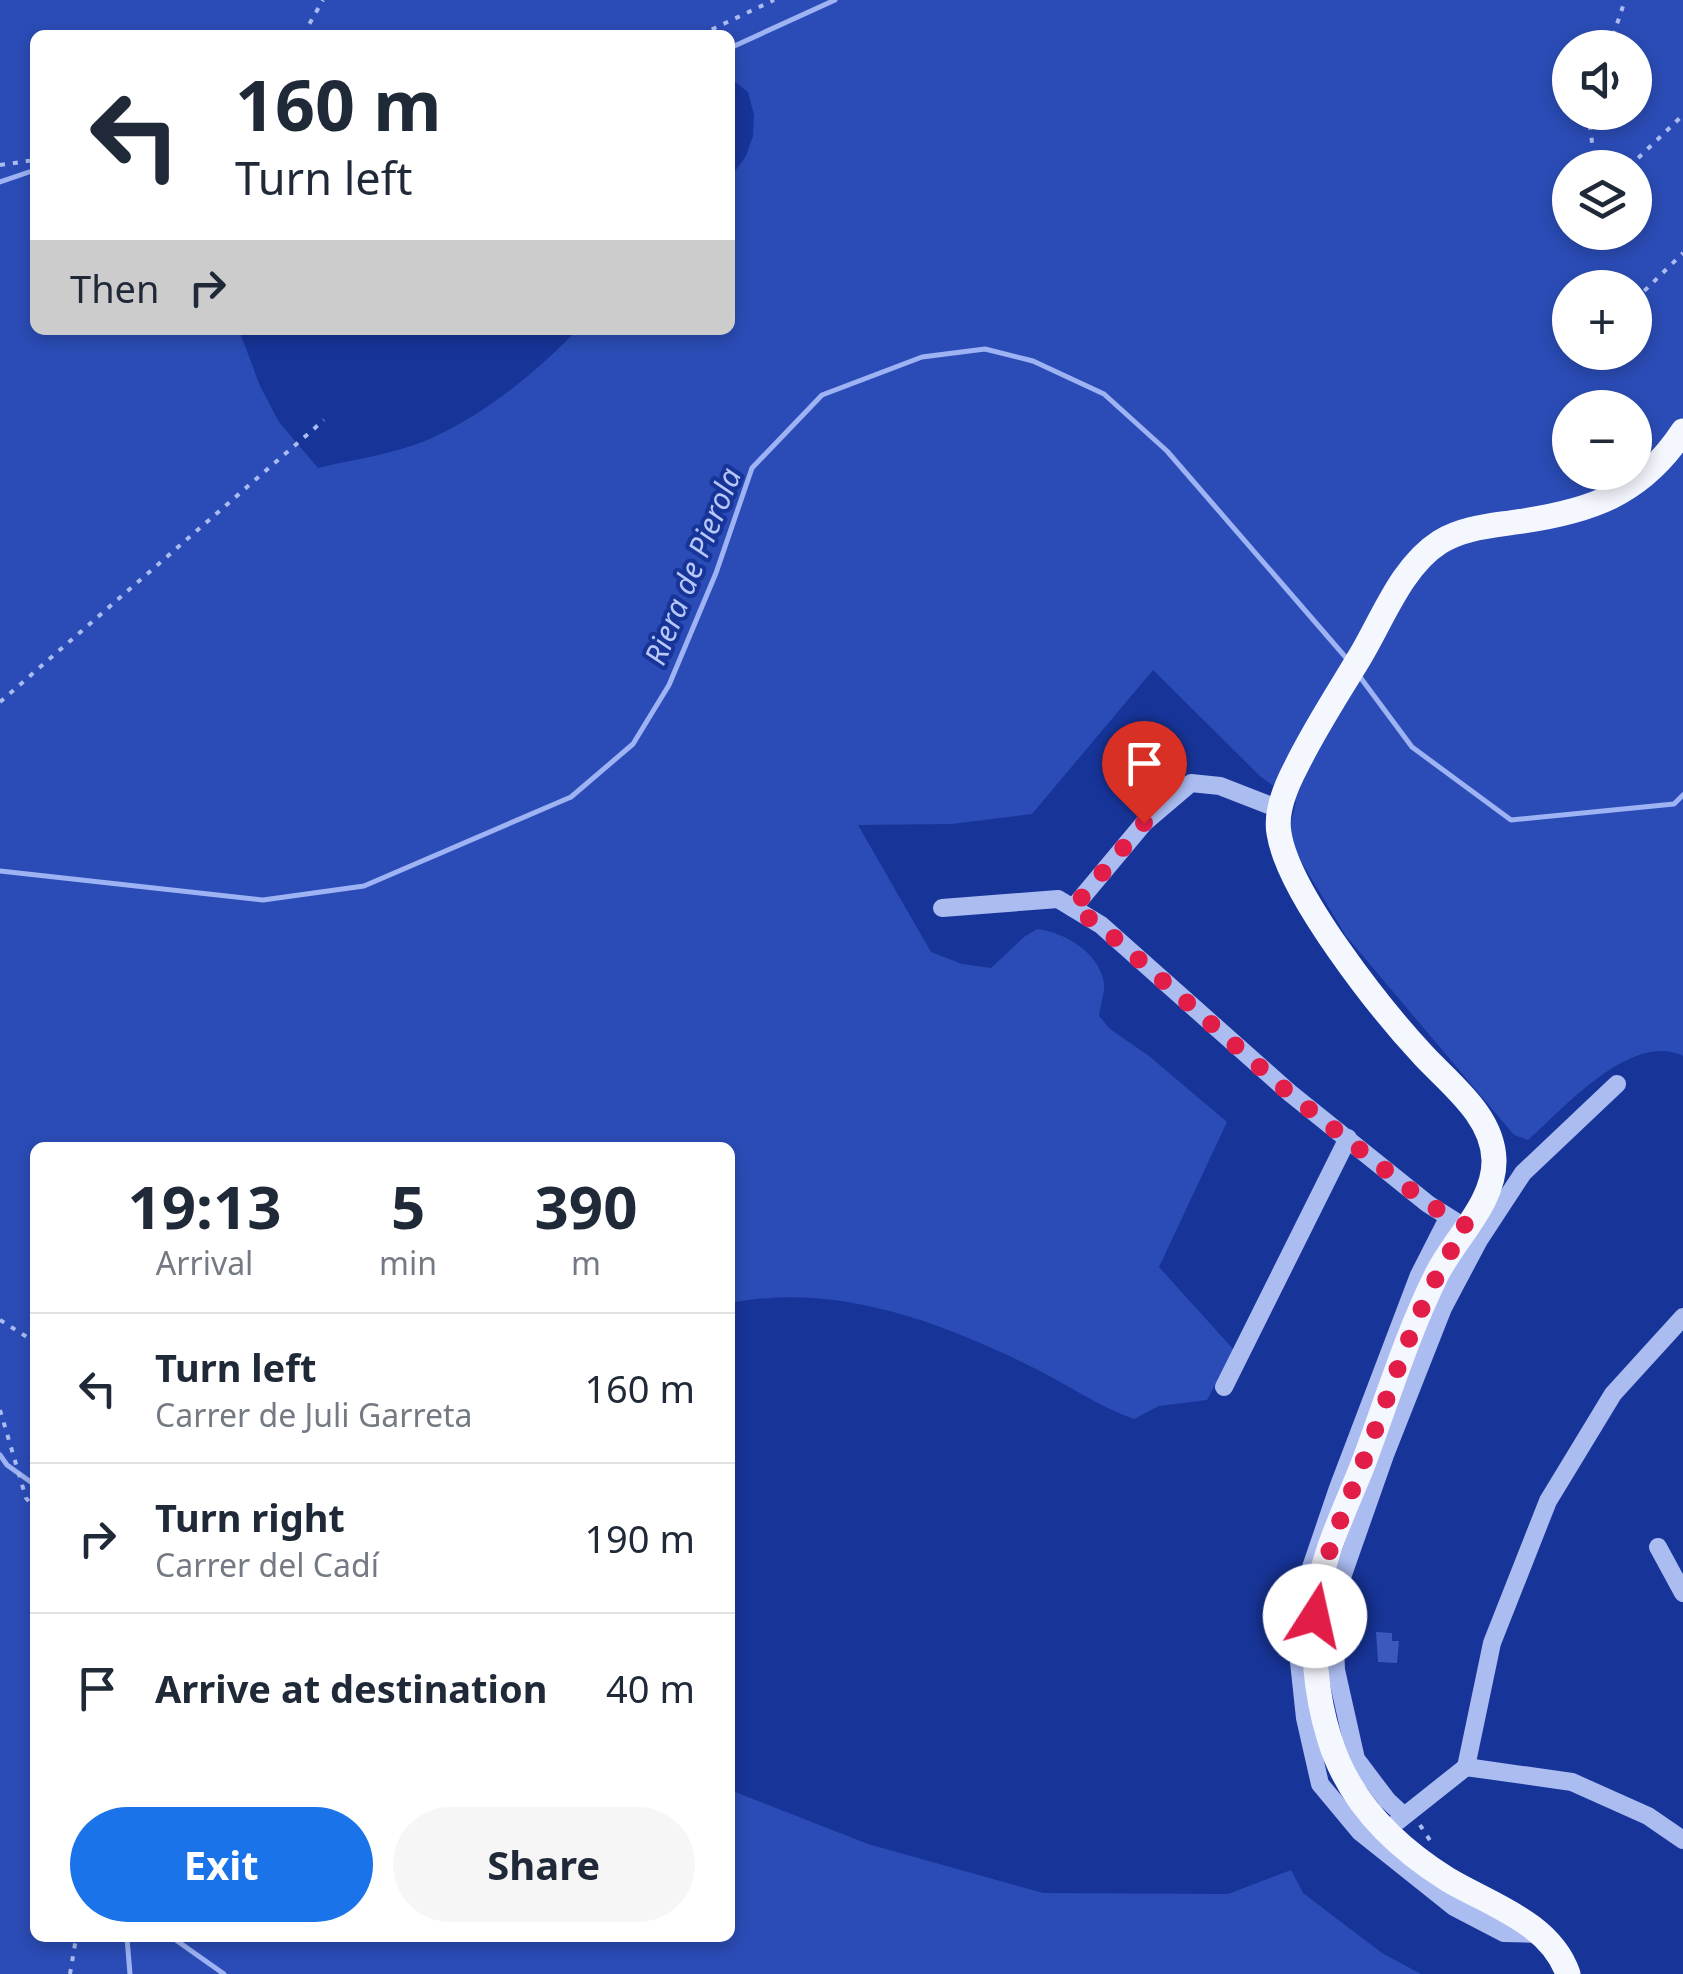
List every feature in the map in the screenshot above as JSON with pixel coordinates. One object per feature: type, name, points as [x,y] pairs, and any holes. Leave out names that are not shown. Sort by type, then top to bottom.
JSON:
[{"type":"main road","points":[[1568,1974],[1560,1955],[1541,1934],[1443,1876],[1395,1824],[1359,1801],[1329,1738],[1315,1640],[1317,1599],[1326,1559],[1458,1222],[1480,1206],[1494,1174],[1492,1144],[1481,1119],[1400,1031],[1295,878],[1278,831],[1279,810],[1318,726],[1419,560],[1439,542],[1463,532],[1572,512],[1616,496],[1650,472],[1683,431]]},
{"type":"street","points":[[1073,908],[1144,823],[1191,783],[1207,782],[1279,810]]},
{"type":"street","points":[[942,908],[1058,899],[1073,908],[1101,926],[1290,1094],[1458,1222],[1419,1275],[1305,1586],[1297,1643],[1305,1718],[1320,1784],[1360,1832],[1454,1906],[1504,1933],[1541,1934]]},
{"type":"street","points":[[1617,1084],[1523,1173],[1479,1240],[1443,1308],[1384,1455],[1333,1603],[1336,1670],[1356,1759],[1387,1800],[1395,1824],[1466,1767],[1492,1644],[1548,1500],[1613,1394],[1683,1316]]},
{"type":"street","points":[[1224,1387],[1348,1138]]},
{"type":"street","points":[[1494,1174],[1523,1173]]},
{"type":"street","points":[[1658,1547],[1683,1593]]},
{"type":"street","points":[[1466,1767],[1572,1782],[1648,1816],[1683,1840]]},
{"type":"path","points":[[307,30],[323,0]]},
{"type":"path","points":[[711,30],[774,0]]},
{"type":"path","points":[[1615,30],[1625,0]]},
{"type":"path","points":[[1590,130],[1594,157],[1635,161],[1683,115]]},
{"type":"path","points":[[0,164],[30,161]]},
{"type":"path","points":[[1652,283],[1683,253]]},
{"type":"path","points":[[0,702],[324,420]]},
{"type":"path","points":[[0,1320],[30,1339]]},
{"type":"path","points":[[0,1410],[30,1503]]},
{"type":"path","points":[[70,1974],[75,1942]]},
{"type":"shaded area","points":[[0,0],[1683,0],[1683,1056],[1663,1051],[1621,1063],[1579,1093],[1528,1140],[1514,1135],[1346,936],[1287,838],[1296,802],[1261,777],[1153,670],[1032,814],[952,824],[858,825],[931,952],[962,964],[991,968],[1037,929],[1069,939],[1096,962],[1101,972],[1104,987],[1099,1016],[1110,1029],[1149,1056],[1227,1122],[1159,1267],[1234,1350],[1207,1400],[1159,1406],[1134,1419],[997,1350],[886,1310],[808,1298],[735,1302],[735,1142],[30,1142],[30,1942],[735,1942],[735,1792],[868,1844],[1043,1893],[1228,1894],[1291,1870],[1303,1893],[1382,1953],[1421,1974],[0,1974]]},
{"type":"building","points":[[1376,1632],[1392,1633],[1392,1641],[1399,1641],[1397,1663],[1378,1662]]},
{"type":"waterway","points":[[735,46],[835,0]]},
{"type":"waterway","points":[[0,182],[30,172]]},
{"type":"waterway","name":"Riera de Pierola","points":[[0,871],[263,900],[364,886],[571,797],[633,744],[669,685],[716,573],[752,468],[822,395],[922,357],[985,349],[1033,361],[1104,394],[1167,451],[1348,660]]},
{"type":"waterway","name":"Riera de Pierola","points":[[1360,677],[1412,747],[1511,820],[1674,804],[1683,795]]},
{"type":"waterway","points":[[0,1455],[30,1481]]},
{"type":"waterway","points":[[127,1942],[130,1974]]},
{"type":"waterway","points":[[179,1942],[224,1974]]},
{"type":"route","points":[[1144,823],[1073,908],[1101,926],[1290,1094],[1428,1204],[1467,1226],[1433,1281],[1407,1346],[1326,1559],[1315,1616]]}]
